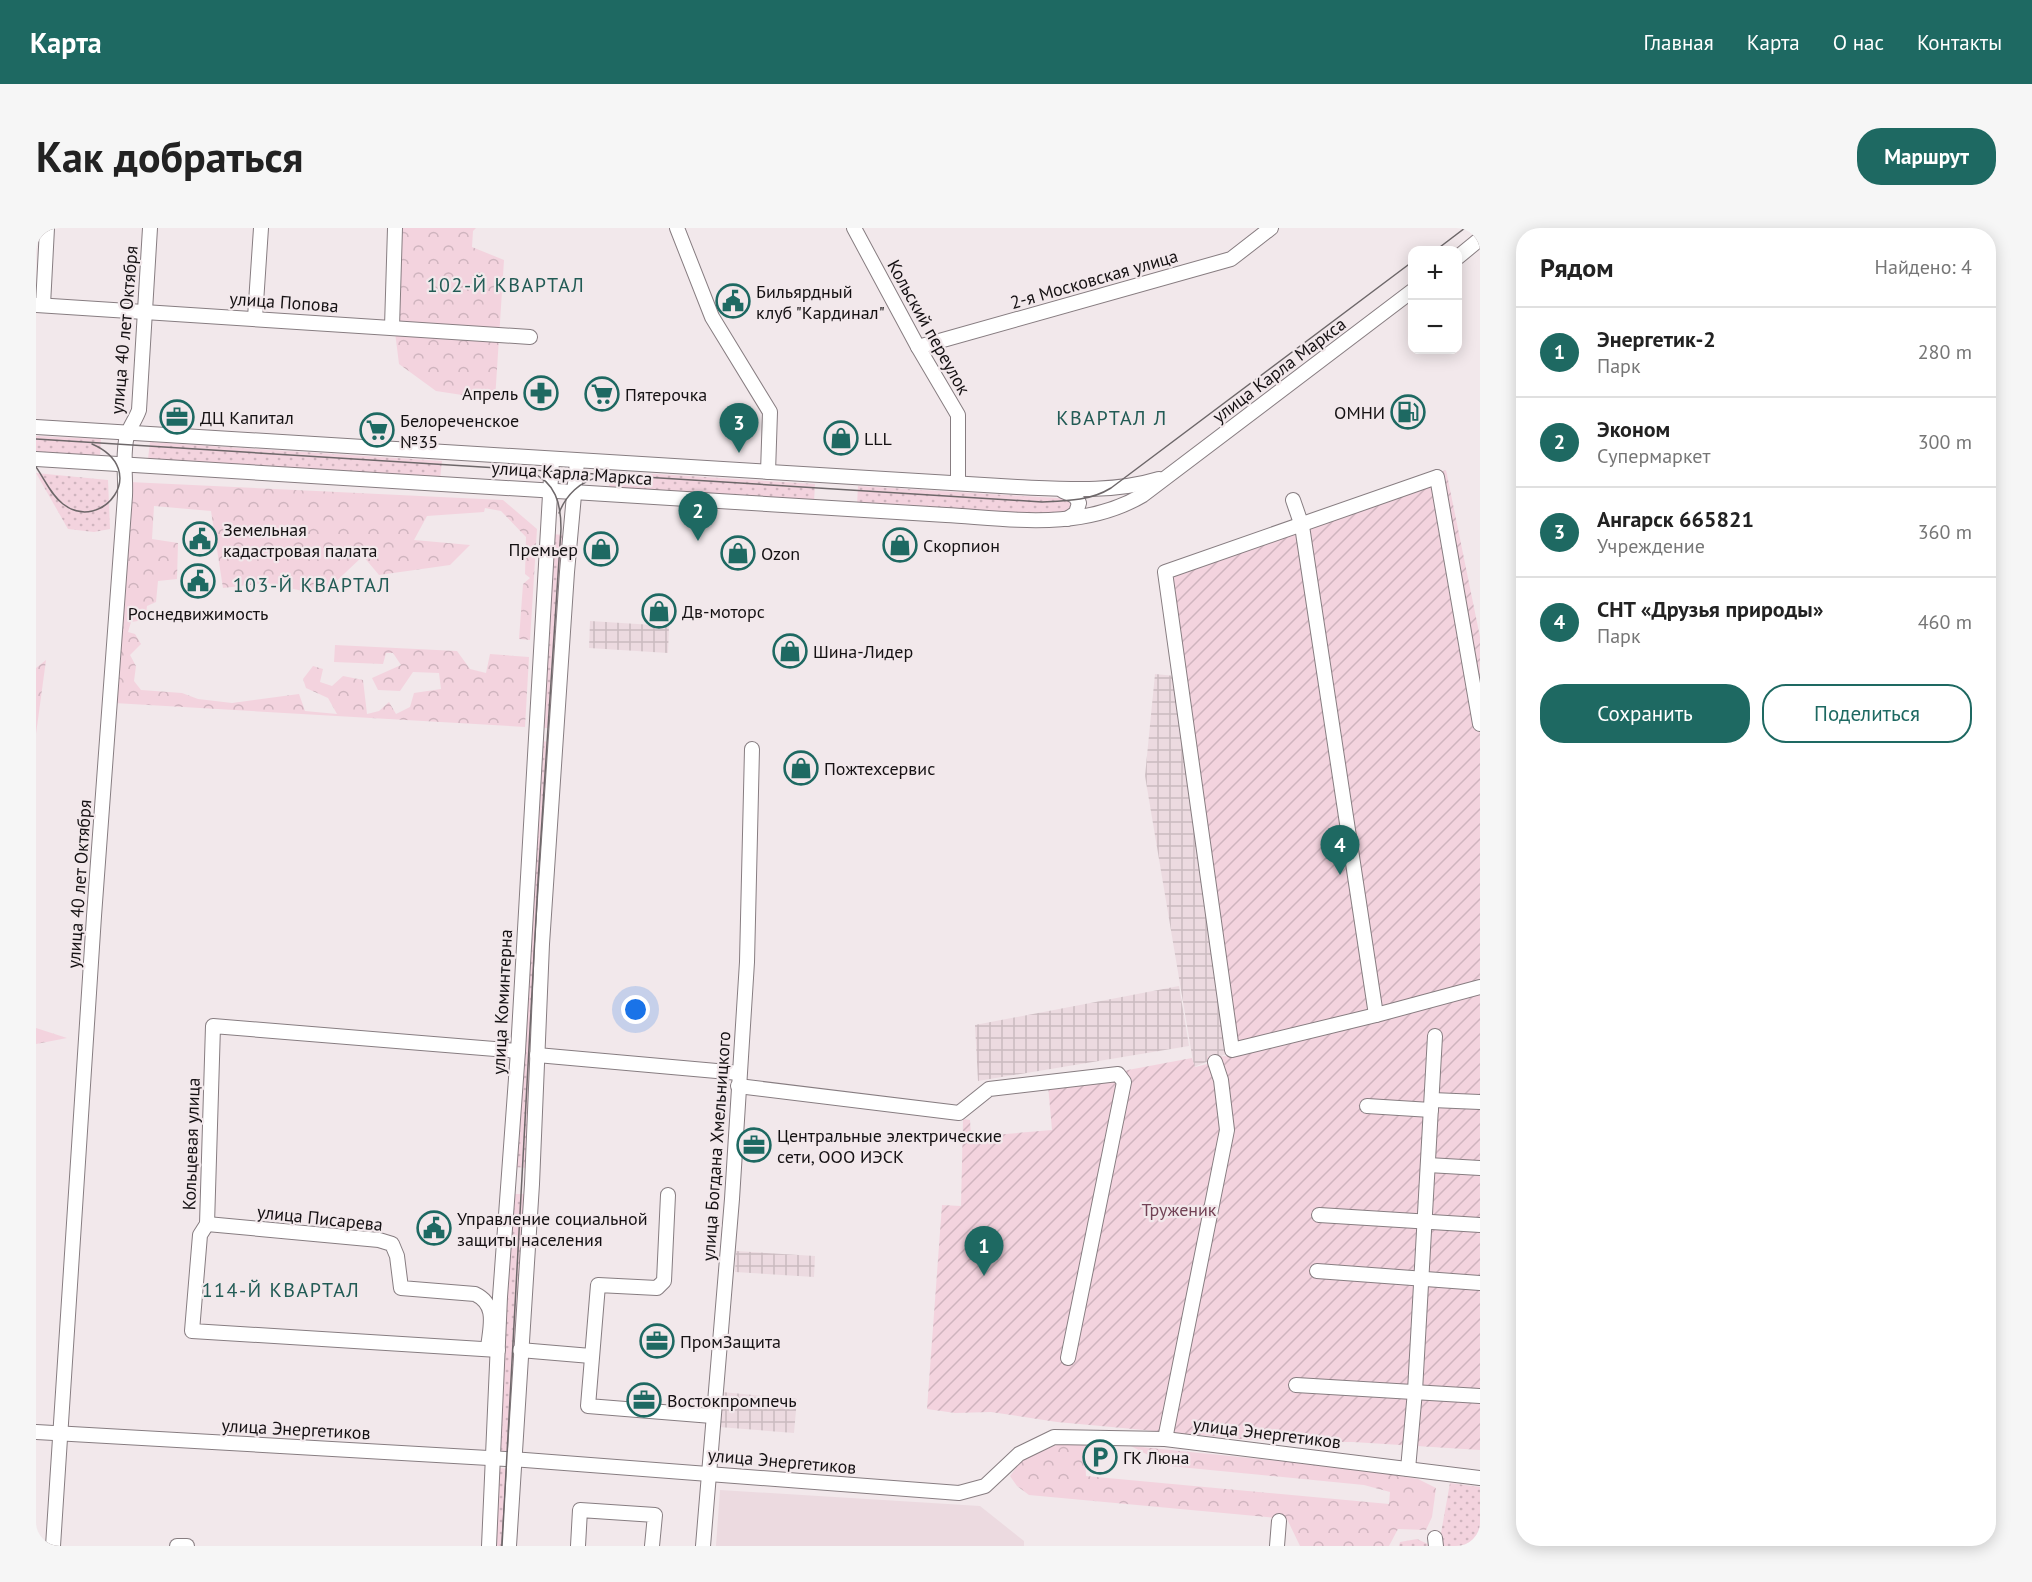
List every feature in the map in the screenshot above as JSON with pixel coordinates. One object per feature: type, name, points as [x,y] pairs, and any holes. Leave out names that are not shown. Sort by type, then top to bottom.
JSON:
[{"type":"street","points":[[39,305],[47,228]]},
{"type":"street","name":"улица 40 лет Октября","points":[[53,1546],[127,434],[134,426],[139,410],[150,228]]},
{"type":"street","points":[[255,318],[261,228]]},
{"type":"street","points":[[392,327],[395,228]]},
{"type":"street","points":[[677,228],[712,316],[770,412],[768,472]]},
{"type":"street","points":[[855,231],[871,228]]},
{"type":"street","name":"2-я Московская улица","points":[[918,347],[1231,259],[1270,228]]},
{"type":"street","name":"Кольский переулок","points":[[855,231],[958,415],[958,483]]},
{"type":"street","points":[[1462,253],[1480,239]]},
{"type":"street","name":"улица Карла Маркса","points":[[36,459],[946,515],[1065,520],[1100,514],[1121,507],[1143,495],[1408,295]]},
{"type":"street","name":"улица Попова","points":[[39,305],[530,337]]},
{"type":"street","name":"улица Карла Маркса","points":[[36,427],[577,462],[1050,489],[1096,490],[1133,486],[1167,477]]},
{"type":"street","name":"улица Коминтерна","points":[[489,1546],[493,1349],[518,1051],[552,460]]},
{"type":"street","name":"улица Коминтерна","points":[[509,1546],[532,1184],[537,1055],[556,734],[577,462]]},
{"type":"street","points":[[1480,724],[1437,477],[1165,572],[1232,1050],[1480,987]]},
{"type":"street","points":[[1050,489],[1071,494],[1079,501],[1076,513],[1065,520]]},
{"type":"street","points":[[1293,500],[1302,526],[1376,1015]]},
{"type":"street","name":"улица Богдана Хмельницкого","points":[[703,1546],[712,1416],[732,1199],[747,962],[752,749]]},
{"type":"street","name":"Кольцевая улица","points":[[493,1349],[192,1330],[200,1235],[207,1224],[213,1026],[518,1051]]},
{"type":"street","points":[[1408,1469],[1416,1391],[1420,1279],[1435,1036]]},
{"type":"street","points":[[537,1055],[738,1080],[958,1113],[989,1089],[1118,1074],[1124,1082],[1068,1358]]},
{"type":"street","points":[[1166,1439],[1227,1130],[1221,1080],[1215,1062]]},
{"type":"street","points":[[1367,1106],[1480,1102]]},
{"type":"street","points":[[1428,1165],[1480,1168]]},
{"type":"street","points":[[668,1195],[664,1281],[657,1288],[598,1285],[588,1407],[712,1416]]},
{"type":"street","points":[[1319,1215],[1480,1225]]},
{"type":"street","name":"улица Писарева","points":[[207,1224],[379,1240],[392,1244],[397,1256],[401,1288],[475,1294],[484,1299],[491,1309],[493,1349]]},
{"type":"street","points":[[1317,1271],[1480,1283]]},
{"type":"street","points":[[520,1350],[591,1356]]},
{"type":"street","points":[[1296,1385],[1480,1396]]},
{"type":"street","name":"улица Энергетиков","points":[[36,1432],[514,1459],[959,1493],[986,1486],[1019,1454],[1054,1437],[1166,1439],[1480,1478]]},
{"type":"street","points":[[578,1546],[580,1510],[656,1515],[652,1546]]},
{"type":"street","points":[[1277,1546],[1279,1521]]},
{"type":"street","points":[[177,1546],[187,1546]]},
{"type":"shaded area","points":[[590,621],[669,626],[668,653],[589,648]]},
{"type":"shaded area","points":[[1155,674],[1175,676],[1181,736],[1226,1054],[1194,1067],[1145,776]]},
{"type":"shaded area","points":[[1179,986],[1189,1046],[978,1081],[975,1025]]},
{"type":"shaded area","points":[[736,1251],[815,1256],[814,1277],[735,1272]]},
{"type":"shaded area","points":[[722,1392],[797,1399],[794,1433],[719,1427]]},
{"type":"shaded area","points":[[720,1490],[980,1506],[1024,1541],[1024,1546],[716,1546]]},
{"type":"green space","points":[[397,228],[476,228],[473,231],[472,247],[504,260],[495,400],[436,391],[399,364],[395,332]]},
{"type":"green space","points":[[36,436],[101,439],[100,457],[36,452]]},
{"type":"green space","points":[[150,442],[442,461],[440,479],[148,459]]},
{"type":"green space","name":"Труженик","points":[[1446,470],[1480,637],[1480,1450],[1353,1442],[1275,1442],[1057,1422],[991,1412],[955,1413],[927,1409],[942,1205],[961,1206],[963,1119],[970,1120],[971,1137],[1052,1130],[1048,1085],[1192,1058],[1195,1067],[1207,1064],[1207,1057],[1230,1056],[1221,1021],[1181,736],[1165,572]]},
{"type":"green space","points":[[609,471],[815,484],[814,502],[609,489]]},
{"type":"green space","points":[[36,473],[108,480],[110,529],[94,532],[68,529]]},
{"type":"green space","points":[[129,482],[503,500],[537,529],[530,640],[519,639],[523,584],[530,578],[525,574],[526,537],[501,511],[485,508],[484,512],[427,516],[414,540],[470,545],[450,565],[379,575],[363,556],[328,589],[307,592],[267,583],[223,588],[211,511],[154,506],[152,539],[178,543],[177,579],[158,581],[156,602],[147,606],[145,620],[131,622],[128,632],[135,634],[141,644],[130,655],[136,666],[134,681],[141,690],[182,693],[198,699],[232,703],[299,694],[305,711],[337,714],[328,698],[306,688],[303,679],[313,666],[323,669],[320,682],[332,686],[343,676],[363,680],[367,714],[379,711],[389,702],[396,714],[410,707],[414,693],[441,689],[439,673],[413,672],[400,691],[378,690],[372,678],[401,665],[393,653],[386,653],[383,664],[334,662],[335,645],[457,651],[470,669],[486,673],[490,654],[529,657],[525,727],[114,703]]},
{"type":"green space","points":[[858,486],[1073,499],[1075,508],[1063,517],[857,505]]},
{"type":"green space","points":[[551,534],[564,535],[553,728],[541,728]]},
{"type":"green space","points":[[46,660],[36,734],[36,668]]},
{"type":"green space","points":[[540,741],[552,742],[527,1168],[515,1167]]},
{"type":"green space","points":[[36,1028],[67,1038],[36,1044]]},
{"type":"green space","points":[[514,1194],[527,1194],[511,1452],[498,1452]]},
{"type":"green space","points":[[1065,1442],[1109,1443],[1107,1460],[1085,1453],[1086,1476],[1389,1504],[1390,1492],[1364,1485],[1169,1466],[1131,1446],[1360,1469],[1418,1479],[1436,1488],[1432,1517],[1426,1530],[1398,1529],[1389,1546],[1300,1546],[1287,1519],[1029,1495],[1017,1486],[1010,1476],[1024,1457]]},
{"type":"green space","points":[[499,1468],[510,1469],[506,1546],[494,1546]]},
{"type":"green space","points":[[1450,1483],[1480,1487],[1480,1546],[1399,1546],[1400,1542],[1417,1539],[1430,1545],[1439,1544]]},
{"type":"tram line","points":[[1441,246],[1465,228]]},
{"type":"tram line","points":[[36,439],[1042,502],[1078,499],[1095,496],[1111,488],[1408,265]]},
{"type":"tram line","points":[[36,467],[52,492],[63,504],[78,511],[92,511],[105,505],[115,495],[119,482],[118,469],[110,455],[92,444]]},
{"type":"tram line","points":[[502,1546],[538,881],[561,529],[560,511],[555,495],[546,482],[530,472]]},
{"type":"tram line","points":[[559,513],[566,500],[580,485],[600,477]]},
{"type":"place","name":"Бильярдный клуб \"Кардинал\"","points":[[733,301]]},
{"type":"place","name":"Апрель","points":[[541,393]]},
{"type":"place","name":"Пятерочка","points":[[602,394]]},
{"type":"place","name":"ОМНИ","points":[[1408,412]]},
{"type":"place","name":"ДЦ Капитал","points":[[177,417]]},
{"type":"place","name":"Белореченское №35","points":[[377,430]]},
{"type":"place","name":"LLL","points":[[841,438]]},
{"type":"place","name":"Ангарск 665821","points":[[739,453]]},
{"type":"place","name":"Земельная кадастровая палата","points":[[200,539]]},
{"type":"place","name":"Эконом","points":[[698,541]]},
{"type":"place","name":"Скорпион","points":[[900,545]]},
{"type":"place","name":"Премьер","points":[[601,549]]},
{"type":"place","name":"Ozon","points":[[738,553]]},
{"type":"place","name":"Роснедвижимость","points":[[198,581]]},
{"type":"place","name":"Дв-моторс","points":[[659,611]]},
{"type":"place","name":"Шина-Лидер","points":[[790,651]]},
{"type":"place","name":"Пожтехсервис","points":[[801,768]]},
{"type":"place","name":"СНТ «Друзья природы»","points":[[1340,875]]},
{"type":"place","name":"Центральные электрические сети, ООО ИЭСК","points":[[754,1145]]},
{"type":"place","name":"Управление социальной защиты населения","points":[[434,1228]]},
{"type":"place","name":"Энергетик-2","points":[[984,1276]]},
{"type":"place","name":"ПромЗащита","points":[[657,1341]]},
{"type":"place","name":"Востокпромпечь","points":[[644,1400]]},
{"type":"place","name":"ГК Люна","points":[[1100,1457]]},
{"type":"district","name":"102-Й КВАРТАЛ","points":[[506,285]]},
{"type":"district","name":"КВАРТАЛ Л","points":[[1112,418]]},
{"type":"district","name":"103-Й КВАРТАЛ","points":[[312,585]]},
{"type":"district","name":"114-Й КВАРТАЛ","points":[[281,1290]]}]
